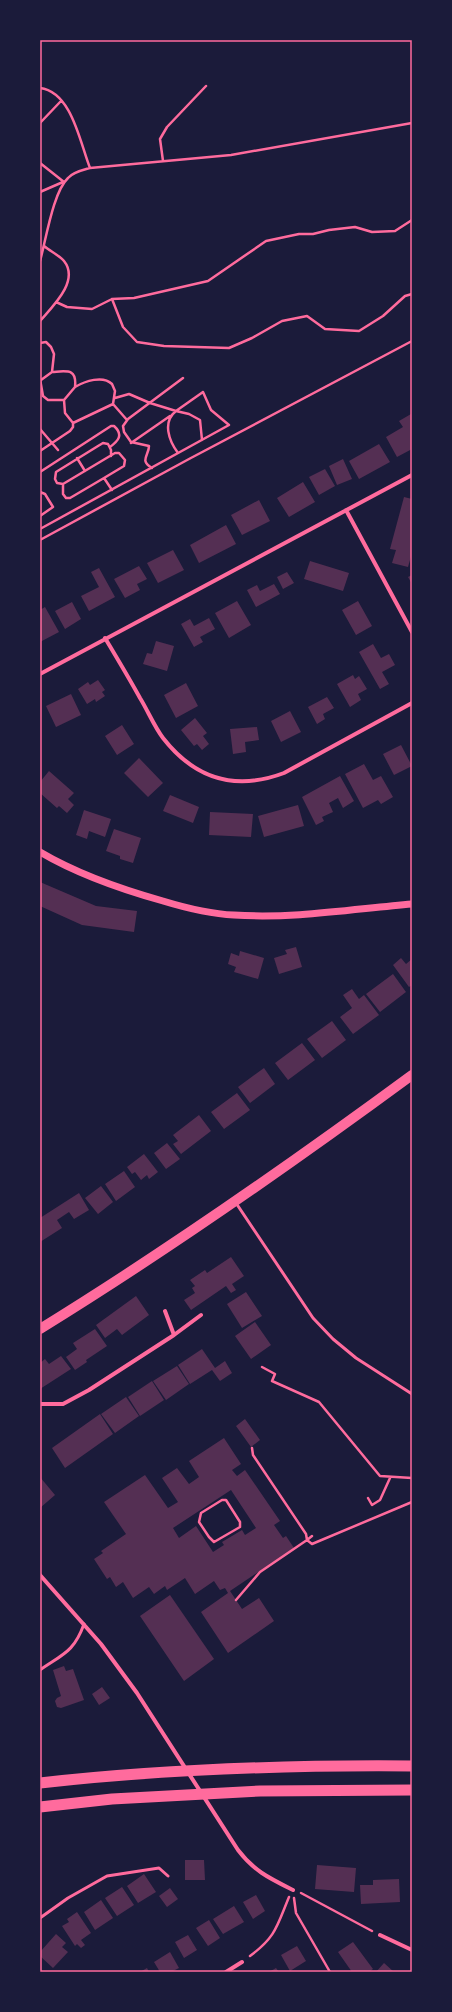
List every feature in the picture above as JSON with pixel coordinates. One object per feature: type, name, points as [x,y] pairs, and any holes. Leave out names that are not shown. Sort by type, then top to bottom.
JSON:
[{"type":"highway","points":[[40,1783],[108,1775],[254,1767],[412,1766]]},
{"type":"highway","points":[[40,1807],[112,1799],[260,1790],[412,1790]]},
{"type":"main road","points":[[40,1328],[154,1258],[412,1075]]},
{"type":"street","points":[[40,674],[412,475]]},
{"type":"street","points":[[346,510],[412,632]]},
{"type":"street","points":[[105,638],[162,737],[178,755],[196,767],[214,778],[232,782],[247,783],[267,779],[284,773],[412,704]]},
{"type":"street","points":[[40,852],[79,873],[132,892],[206,912],[234,915],[282,916],[412,904]]},
{"type":"street","points":[[165,1311],[174,1335]]},
{"type":"street","points":[[40,1404],[63,1404],[89,1390],[174,1335],[201,1315]]},
{"type":"street","points":[[40,1575],[84,1624],[137,1693],[238,1850],[249,1864],[265,1876],[293,1890]]},
{"type":"street","points":[[380,1935],[412,1950]]},
{"type":"street","points":[[226,1972],[242,1962]]},
{"type":"lane","points":[[235,1202],[313,1318],[333,1339],[356,1358],[412,1394]]},
{"type":"lane","points":[[40,1670],[72,1648],[79,1638],[84,1624]]},
{"type":"lane","points":[[40,1918],[68,1898],[107,1876],[159,1868],[168,1876]]},
{"type":"path","points":[[163,161],[160,139],[166,127],[206,86]]},
{"type":"path","points":[[40,88],[51,91],[61,101],[78,128],[90,168]]},
{"type":"path","points":[[40,123],[61,101]]},
{"type":"path","points":[[40,192],[64,182],[73,174],[90,168],[231,155],[412,123]]},
{"type":"path","points":[[40,163],[64,182]]},
{"type":"path","points":[[40,261],[57,196],[64,182]]},
{"type":"path","points":[[56,302],[67,307],[92,310],[112,299],[134,298],[208,281],[266,241],[299,234],[313,234],[329,230],[355,227],[372,232],[395,231],[412,220]]},
{"type":"path","points":[[40,321],[68,286],[67,269],[64,261],[44,246]]},
{"type":"path","points":[[112,299],[123,327],[137,342],[164,346],[229,348],[252,338],[282,321],[307,316],[325,329],[359,331],[384,316],[405,296],[412,294]]},
{"type":"path","points":[[40,540],[412,341]]},
{"type":"path","points":[[40,343],[46,342],[53,351],[52,372]]},
{"type":"path","points":[[64,400],[48,400],[45,398],[41,392],[41,380],[52,372],[67,371],[73,373],[76,379],[75,387]]},
{"type":"path","points":[[152,468],[146,464],[145,460],[149,446],[131,442],[123,430],[123,426],[127,420],[183,378]]},
{"type":"path","points":[[106,380],[114,387],[115,398],[113,404],[73,423],[65,413],[64,400],[75,387],[86,382],[106,380]]},
{"type":"path","points":[[40,529],[229,425],[211,410],[203,392],[172,415],[131,442]]},
{"type":"path","points":[[115,398],[129,394],[150,403],[196,417],[200,420],[202,440]]},
{"type":"path","points":[[113,404],[127,420]]},
{"type":"path","points":[[172,415],[168,425],[169,438],[170,444],[178,453]]},
{"type":"path","points":[[40,451],[70,431],[73,427],[73,423]]},
{"type":"path","points":[[40,472],[111,426],[114,426],[119,432],[120,438],[110,447]]},
{"type":"path","points":[[40,429],[58,450]]},
{"type":"path","points":[[63,484],[63,494],[68,498],[124,466],[125,464],[123,457],[119,453],[111,456],[63,484],[57,483],[55,474],[77,458],[103,443],[110,447]]},
{"type":"path","points":[[110,447],[111,456]]},
{"type":"path","points":[[77,458],[85,471]]},
{"type":"path","points":[[104,478],[112,490]]},
{"type":"path","points":[[40,512],[40,492],[45,494],[53,507],[40,516]]},
{"type":"path","points":[[262,1367],[275,1374],[272,1381],[319,1402],[380,1476],[390,1478],[412,1478]]},
{"type":"path","points":[[252,1448],[253,1455],[306,1534],[307,1540],[312,1544],[412,1502]]},
{"type":"path","points":[[368,1498],[372,1505],[380,1500],[390,1478]]},
{"type":"path","points":[[222,1500],[226,1500],[240,1522],[240,1527],[214,1542],[199,1522],[201,1513],[222,1500]]},
{"type":"path","points":[[236,1600],[260,1572],[312,1536]]},
{"type":"path","points":[[293,1890],[380,1935]]},
{"type":"path","points":[[242,1962],[271,1938],[284,1914],[293,1890]]},
{"type":"path","points":[[293,1890],[296,1913],[330,1972]]},
{"type":"building","points":[[411,414],[412,449],[397,457],[386,437],[403,427],[399,421]]},
{"type":"building","points":[[379,444],[390,462],[359,479],[349,461]]},
{"type":"building","points":[[343,459],[352,479],[337,485],[329,466]]},
{"type":"building","points":[[325,469],[335,486],[319,495],[309,477]]},
{"type":"building","points":[[303,482],[315,502],[289,517],[277,498]]},
{"type":"building","points":[[404,497],[412,499],[412,553],[408,567],[392,563],[396,550],[390,549]]},
{"type":"building","points":[[259,500],[270,521],[242,535],[231,515]]},
{"type":"building","points":[[226,525],[236,544],[199,563],[190,545]]},
{"type":"building","points":[[173,550],[184,570],[158,583],[147,563]]},
{"type":"building","points":[[310,561],[349,573],[343,591],[304,579]]},
{"type":"building","points":[[139,566],[147,579],[137,584],[140,590],[125,598],[114,579]]},
{"type":"building","points":[[99,568],[115,597],[89,611],[81,596],[99,587],[91,572]]},
{"type":"building","points":[[287,572],[294,583],[283,589],[277,577]]},
{"type":"building","points":[[412,575],[412,584],[408,577]]},
{"type":"building","points":[[274,584],[280,594],[256,607],[247,590],[257,585],[260,591]]},
{"type":"building","points":[[237,601],[251,625],[229,638],[215,613]]},
{"type":"building","points":[[358,601],[372,626],[356,635],[342,610]]},
{"type":"building","points":[[72,602],[81,619],[65,629],[55,611]]},
{"type":"building","points":[[45,607],[59,632],[40,642],[40,610]]},
{"type":"building","points":[[209,618],[215,629],[200,637],[203,642],[194,647],[181,624],[190,619],[194,626]]},
{"type":"building","points":[[156,641],[174,646],[167,671],[143,664],[147,653],[152,654]]},
{"type":"building","points":[[373,644],[381,658],[389,654],[395,665],[382,672],[389,684],[380,689],[359,652]]},
{"type":"building","points":[[353,675],[355,679],[359,676],[367,689],[358,694],[361,700],[350,707],[337,684]]},
{"type":"building","points":[[98,680],[105,690],[102,692],[105,696],[96,702],[95,699],[87,704],[78,689],[88,682],[90,685]]},
{"type":"building","points":[[186,683],[198,706],[176,718],[164,695]]},
{"type":"building","points":[[71,694],[81,715],[56,727],[46,706]]},
{"type":"building","points":[[327,697],[334,708],[323,714],[325,719],[317,724],[308,707]]},
{"type":"building","points":[[290,711],[301,732],[281,742],[271,721]]},
{"type":"building","points":[[195,718],[207,733],[203,736],[209,744],[202,750],[197,744],[194,746],[181,730]]},
{"type":"building","points":[[122,725],[134,744],[117,755],[105,736]]},
{"type":"building","points":[[257,727],[259,740],[245,742],[246,752],[233,754],[230,729]]},
{"type":"building","points":[[401,745],[412,766],[394,775],[383,754]]},
{"type":"building","points":[[139,758],[163,783],[148,797],[124,773]]},
{"type":"building","points":[[364,764],[373,780],[381,776],[393,797],[381,804],[378,800],[363,808],[345,774]]},
{"type":"building","points":[[49,771],[74,793],[68,799],[74,805],[67,813],[59,806],[57,808],[40,793],[40,782]]},
{"type":"building","points":[[340,776],[354,801],[343,808],[338,798],[329,803],[333,812],[322,817],[324,821],[316,825],[302,797]]},
{"type":"building","points":[[170,795],[199,807],[193,823],[163,811]]},
{"type":"building","points":[[298,805],[304,826],[264,837],[258,816]]},
{"type":"building","points":[[84,810],[111,819],[105,837],[89,831],[87,839],[76,835]]},
{"type":"building","points":[[210,812],[253,814],[251,837],[209,835]]},
{"type":"building","points":[[114,829],[141,838],[133,863],[120,859],[120,856],[106,851]]},
{"type":"building","points":[[40,882],[96,906],[137,911],[134,932],[82,925],[40,906]]},
{"type":"building","points":[[296,947],[302,967],[279,974],[274,958],[287,954],[285,950]]},
{"type":"building","points":[[240,951],[264,958],[258,979],[234,972],[236,967],[228,964],[231,953],[239,956]]},
{"type":"building","points":[[401,958],[406,964],[412,959],[412,985],[409,987],[393,965]]},
{"type":"building","points":[[393,974],[406,992],[380,1012],[366,994]]},
{"type":"building","points":[[352,989],[359,999],[364,995],[379,1015],[353,1034],[340,1017],[352,1008],[343,995]]},
{"type":"building","points":[[332,1021],[346,1040],[322,1058],[307,1039]]},
{"type":"building","points":[[302,1043],[315,1060],[288,1080],[275,1063]]},
{"type":"building","points":[[264,1068],[275,1084],[250,1103],[238,1087]]},
{"type":"building","points":[[237,1093],[250,1110],[224,1129],[211,1112]]},
{"type":"building","points":[[199,1115],[211,1131],[181,1154],[173,1144],[178,1141],[173,1135]]},
{"type":"building","points":[[167,1143],[180,1159],[166,1169],[154,1153]]},
{"type":"building","points":[[144,1154],[158,1172],[149,1179],[147,1175],[141,1180],[135,1172],[132,1174],[127,1167]]},
{"type":"building","points":[[124,1171],[135,1187],[116,1201],[105,1184]]},
{"type":"building","points":[[101,1186],[113,1202],[98,1214],[85,1198]]},
{"type":"building","points":[[79,1193],[89,1210],[74,1219],[69,1212],[57,1220],[62,1228],[40,1242],[40,1218]]},
{"type":"building","points":[[231,1257],[244,1276],[232,1284],[236,1290],[231,1293],[226,1286],[191,1310],[184,1300],[195,1293],[192,1288],[195,1286],[190,1280],[205,1270],[207,1273]]},
{"type":"building","points":[[246,1292],[262,1316],[242,1328],[227,1304]]},
{"type":"building","points":[[136,1296],[149,1315],[122,1335],[117,1329],[105,1338],[96,1325]]},
{"type":"building","points":[[255,1322],[271,1345],[251,1359],[235,1336]]},
{"type":"building","points":[[95,1329],[107,1346],[86,1360],[87,1362],[75,1370],[66,1357],[77,1349],[73,1343]]},
{"type":"building","points":[[202,1349],[215,1368],[225,1361],[232,1373],[220,1381],[212,1370],[190,1384],[178,1365]]},
{"type":"building","points":[[61,1356],[71,1369],[40,1389],[40,1363],[45,1359],[49,1364]]},
{"type":"building","points":[[177,1366],[189,1384],[166,1400],[153,1381]]},
{"type":"building","points":[[152,1381],[164,1400],[140,1416],[128,1397]]},
{"type":"building","points":[[126,1397],[139,1416],[115,1433],[101,1414]]},
{"type":"building","points":[[100,1414],[113,1434],[65,1468],[52,1448]]},
{"type":"building","points":[[245,1419],[260,1440],[251,1447],[236,1426]]},
{"type":"building","points":[[224,1438],[241,1464],[232,1470],[237,1476],[245,1470],[280,1521],[274,1525],[283,1538],[286,1536],[294,1548],[230,1591],[242,1609],[259,1598],[274,1621],[228,1653],[201,1612],[228,1593],[225,1588],[220,1590],[214,1581],[195,1594],[185,1578],[167,1590],[165,1586],[154,1594],[149,1587],[133,1598],[123,1582],[116,1587],[110,1577],[107,1579],[94,1559],[103,1553],[101,1551],[126,1534],[104,1502],[145,1475],[168,1508],[178,1502],[162,1478],[177,1468],[189,1484],[199,1477],[189,1461]],"holes":[[[231,1490],[256,1528],[245,1535],[242,1530],[222,1542],[224,1545],[213,1552],[196,1526],[179,1538],[173,1528]]]},
{"type":"building","points":[[40,1477],[55,1495],[40,1508]]},
{"type":"building","points":[[170,1595],[214,1659],[184,1681],[140,1616]]},
{"type":"building","points":[[64,1666],[66,1671],[73,1669],[84,1700],[61,1708],[57,1707],[55,1701],[61,1696],[53,1670]]},
{"type":"building","points":[[102,1687],[110,1698],[99,1705],[92,1694]]},
{"type":"building","points":[[185,1860],[204,1860],[205,1880],[185,1880]]},
{"type":"building","points":[[317,1865],[356,1868],[354,1892],[315,1889]]},
{"type":"building","points":[[144,1874],[156,1892],[138,1903],[127,1886]]},
{"type":"building","points":[[399,1879],[400,1902],[361,1904],[360,1885],[373,1885],[373,1880]]},
{"type":"building","points":[[122,1887],[134,1905],[117,1916],[105,1898]]},
{"type":"building","points":[[170,1888],[178,1899],[167,1907],[159,1896]]},
{"type":"building","points":[[256,1895],[265,1911],[253,1919],[243,1902]]},
{"type":"building","points":[[101,1900],[113,1918],[95,1930],[84,1912]]},
{"type":"building","points":[[234,1906],[244,1922],[223,1934],[213,1919]]},
{"type":"building","points":[[77,1912],[91,1933],[81,1940],[85,1945],[81,1948],[77,1944],[75,1946],[62,1926],[69,1922],[67,1919]]},
{"type":"building","points":[[209,1920],[220,1938],[208,1946],[196,1928]]},
{"type":"building","points":[[56,1934],[66,1943],[62,1947],[68,1952],[53,1968],[40,1956],[40,1952]]},
{"type":"building","points":[[188,1935],[197,1950],[184,1958],[175,1942]]},
{"type":"building","points":[[353,1942],[373,1969],[369,1972],[352,1972],[338,1952]]},
{"type":"building","points":[[297,1946],[306,1961],[290,1971],[281,1955]]},
{"type":"building","points":[[170,1952],[179,1968],[171,1972],[160,1972],[154,1962]]},
{"type":"building","points":[[384,1963],[394,1972],[376,1972]]},
{"type":"building","points":[[147,1968],[149,1972],[140,1972]]},
{"type":"building","points":[[276,1968],[279,1972],[269,1972]]}]
